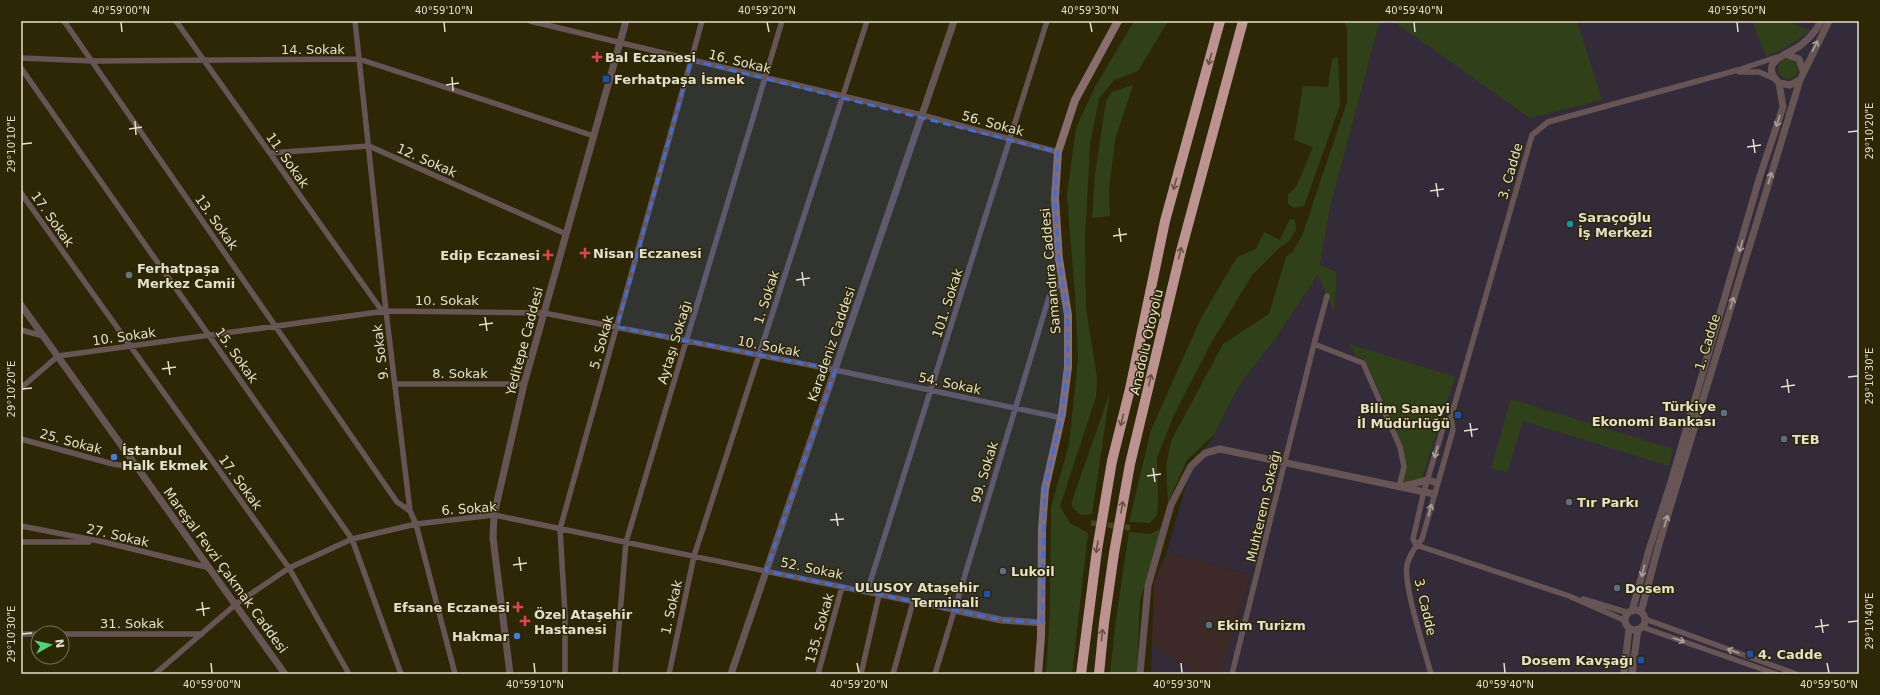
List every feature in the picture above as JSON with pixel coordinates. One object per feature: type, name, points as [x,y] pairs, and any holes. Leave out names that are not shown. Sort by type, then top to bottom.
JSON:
[{"type":"highway","name":"Anadolu Otoyolu","points":[[1081,674],[1097,550],[1112,461],[1130,389],[1165,221],[1220,21]]},
{"type":"highway","name":"Anadolu Otoyolu","points":[[1099,674],[1114,553],[1130,464],[1181,251],[1243,21]]},
{"type":"main road","name":"Samandıra Caddesi","points":[[1038,674],[1042,623],[1042,529],[1045,489],[1062,418],[1068,366],[1068,314],[1062,280],[1055,198],[1058,152],[1075,100],[1118,21]]},
{"type":"street","name":"13. Sokak","points":[[64,21],[397,502],[410,511]]},
{"type":"street","name":"11. Sokak","points":[[176,21],[384,311]]},
{"type":"street","name":"9. Sokak","points":[[356,21],[384,311],[395,384],[410,511],[416,524],[455,674]]},
{"type":"street","name":"16. Sokak","points":[[530,21],[922,115]]},
{"type":"street","name":"Yeditepe Caddesi","points":[[510,674],[493,538],[494,515],[524,384],[626,21]]},
{"type":"street","name":"5. Sokak","points":[[565,674],[565,614],[560,529],[702,21]]},
{"type":"street","name":"Aytaşı Sokağı","points":[[615,674],[626,542],[782,21]]},
{"type":"street","name":"1. Sokak","points":[[669,674],[694,556],[867,21]]},
{"type":"street","name":"Karadeniz Caddesi","points":[[731,674],[954,21]]},
{"type":"street","name":"101. Sokak","points":[[867,592],[1047,21]]},
{"type":"street","points":[[1821,21],[1813,35],[1800,46],[1777,57],[1772,68],[1777,82],[1790,85],[1800,80],[1829,21]]},
{"type":"street","points":[[1785,54],[1799,59],[1803,72]]},
{"type":"street","name":"3. Cadde","points":[[1431,674],[1408,584],[1407,565],[1416,545],[1422,539],[1453,430],[1451,417],[1532,135],[1548,122],[1733,72],[1777,57]]},
{"type":"street","name":"14. Sokak","points":[[21,58],[92,60],[359,59],[594,136]]},
{"type":"street","name":"15. Sokak","points":[[21,68],[352,539],[401,674]]},
{"type":"street","name":"3. Cadde","points":[[1733,72],[1759,72],[1777,82]]},
{"type":"street","name":"1. Cadde","points":[[1624,674],[1628,625],[1631,612],[1654,546],[1800,80]]},
{"type":"street","name":"1. Cadde","points":[[1674,483],[1760,176],[1783,107],[1777,82]]},
{"type":"street","name":"56. Sokak","points":[[922,115],[1058,152]]},
{"type":"street","name":"12. Sokak","points":[[270,153],[368,146],[566,234]]},
{"type":"street","name":"17. Sokak","points":[[21,193],[290,568],[349,674]]},
{"type":"street","name":"99. Sokak","points":[[935,674],[1049,297],[1062,280]]},
{"type":"street","name":"Muhterem Sokağı","points":[[1232,674],[1327,296]]},
{"type":"street","name":"Mareşal Fevzi Çakmak Caddesi","points":[[21,305],[285,674]]},
{"type":"street","name":"10. Sokak","points":[[58,356],[384,311],[544,313],[835,370]]},
{"type":"street","points":[[21,330],[43,336]]},
{"type":"street","points":[[1314,344],[1363,362],[1400,447],[1404,467],[1399,487]]},
{"type":"street","points":[[21,388],[58,356]]},
{"type":"street","name":"54. Sokak","points":[[835,370],[1062,418]]},
{"type":"street","name":"8. Sokak","points":[[395,384],[524,384]]},
{"type":"street","points":[[1451,417],[1444,425],[1424,491],[1412,538],[1416,545],[1569,596],[1593,601],[1643,616],[1718,646],[1796,674]]},
{"type":"street","name":"25. Sokak","points":[[21,439],[113,464],[138,468]]},
{"type":"street","points":[[1140,674],[1148,586],[1171,505],[1191,466],[1205,453],[1220,449],[1434,494]]},
{"type":"street","points":[[1399,487],[1428,480],[1437,483]]},
{"type":"street","name":"6. Sokak","points":[[155,674],[236,604],[290,568],[352,539],[416,524],[494,515],[766,571]]},
{"type":"street","name":"27. Sokak","points":[[21,526],[104,542],[210,568]]},
{"type":"street","points":[[21,542],[104,542]]},
{"type":"street","name":"1. Cadde","points":[[1632,674],[1654,546]]},
{"type":"street","name":"52. Sokak","points":[[766,571],[1001,620],[1042,623]]},
{"type":"street","name":"135. Sokak","points":[[818,674],[842,587]]},
{"type":"street","points":[[861,674],[879,595]]},
{"type":"street","points":[[1569,596],[1628,625],[1715,652],[1776,674]]},
{"type":"street","points":[[893,674],[913,602]]},
{"type":"street","name":"31. Sokak","points":[[70,634],[202,634]]},
{"type":"street","points":[[1715,652],[1718,646]]},
{"type":"highlighted area","points":[[691,60],[1058,152],[1055,198],[1059,259],[1068,315],[1068,367],[1062,414],[1045,489],[1042,623],[1001,620],[766,571],[835,370],[617,327]]},
{"type":"shaded area","points":[[1380,21],[1859,21],[1859,674],[1221,674],[1251,575],[1167,552],[1189,474],[1214,435],[1239,386],[1277,336],[1318,275],[1334,311],[1337,272],[1320,265],[1330,207]]},
{"type":"shaded area","points":[[1167,552],[1251,575],[1221,674],[1196,674],[1152,645],[1154,582]]},
{"type":"shaded area","points":[[1152,645],[1196,674],[1151,674]]},
{"type":"green space","points":[[1134,21],[1168,21],[1138,71],[1114,80],[1099,98],[1090,145],[1085,239],[1086,309],[1097,377],[1096,397],[1060,506],[1070,523],[1088,533],[1072,674],[1046,674],[1050,612],[1051,507],[1069,445],[1078,358],[1075,294],[1067,195],[1076,128],[1095,87]]},
{"type":"green space","points":[[1344,21],[1380,21],[1330,207],[1320,265],[1337,272],[1334,312],[1318,275],[1277,336],[1239,386],[1214,435],[1187,460],[1168,502],[1166,466],[1171,441],[1223,344],[1269,314],[1286,257],[1293,251],[1302,236],[1347,102],[1347,28]]},
{"type":"green space","points":[[1393,21],[1577,21],[1602,100],[1530,118]]},
{"type":"green space","points":[[1752,21],[1788,21],[1810,31],[1785,48],[1766,56]]},
{"type":"green space","points":[[1338,57],[1340,105],[1304,206],[1294,208],[1288,204],[1288,195],[1297,185],[1313,147],[1294,140],[1303,86],[1328,87],[1332,59]]},
{"type":"green space","points":[[1788,59],[1795,62],[1798,69],[1795,76],[1788,79],[1781,76],[1778,69],[1781,62]]},
{"type":"green space","points":[[1133,85],[1115,140],[1109,189],[1110,216],[1092,218],[1095,174],[1106,101],[1112,92]]},
{"type":"green space","points":[[1290,219],[1295,220],[1296,230],[1289,241],[1279,248],[1252,275],[1210,345],[1173,417],[1157,458],[1157,515],[1150,523],[1129,522],[1151,430],[1201,318],[1237,257],[1256,249],[1264,232],[1280,240]]},
{"type":"green space","points":[[1349,344],[1455,377],[1422,478],[1403,484],[1406,466],[1395,426],[1365,360],[1355,355]]},
{"type":"green space","points":[[1110,392],[1092,514],[1081,515],[1071,504]]},
{"type":"green space","points":[[1511,399],[1673,449],[1669,466],[1523,421],[1507,473],[1491,468]]},
{"type":"green space","points":[[1162,528],[1140,601],[1137,674],[1110,674],[1116,619],[1129,532],[1151,534]]},
{"type":"tunnel","points":[[1091,523],[1132,528]]},
{"type":"place","name":"Bal Eczanesi","points":[[597,57]]},
{"type":"place","name":"Ferhatpaşa İsmek","points":[[606,79]]},
{"type":"place","name":"Saraçoğlu İş Merkezi","points":[[1570,224]]},
{"type":"place","name":"Nisan Eczanesi","points":[[585,253]]},
{"type":"place","name":"Edip Eczanesi","points":[[548,255]]},
{"type":"place","name":"Ferhatpaşa Merkez Camii","points":[[129,275]]},
{"type":"place","name":"Türkiye Ekonomi Bankası","points":[[1724,413]]},
{"type":"place","name":"Bilim Sanayi İl Müdürlüğü","points":[[1458,415]]},
{"type":"place","name":"TEB","points":[[1784,439]]},
{"type":"place","name":"İstanbul Halk Ekmek","points":[[114,457]]},
{"type":"place","name":"Tır Parkı","points":[[1569,502]]},
{"type":"place","name":"Lukoil","points":[[1003,571]]},
{"type":"place","name":"Dosem","points":[[1617,588]]},
{"type":"place","name":"ULUSOY Ataşehir Terminali","points":[[987,594]]},
{"type":"place","name":"Efsane Eczanesi","points":[[518,607]]},
{"type":"place","name":"Özel Ataşehir Hastanesi","points":[[525,621]]},
{"type":"place","name":"Ekim Turizm","points":[[1209,625]]},
{"type":"place","name":"Hakmar","points":[[517,636]]},
{"type":"place","name":"4. Cadde","points":[[1750,654]]},
{"type":"place","name":"Dosem Kavşağı","points":[[1641,660]]}]
